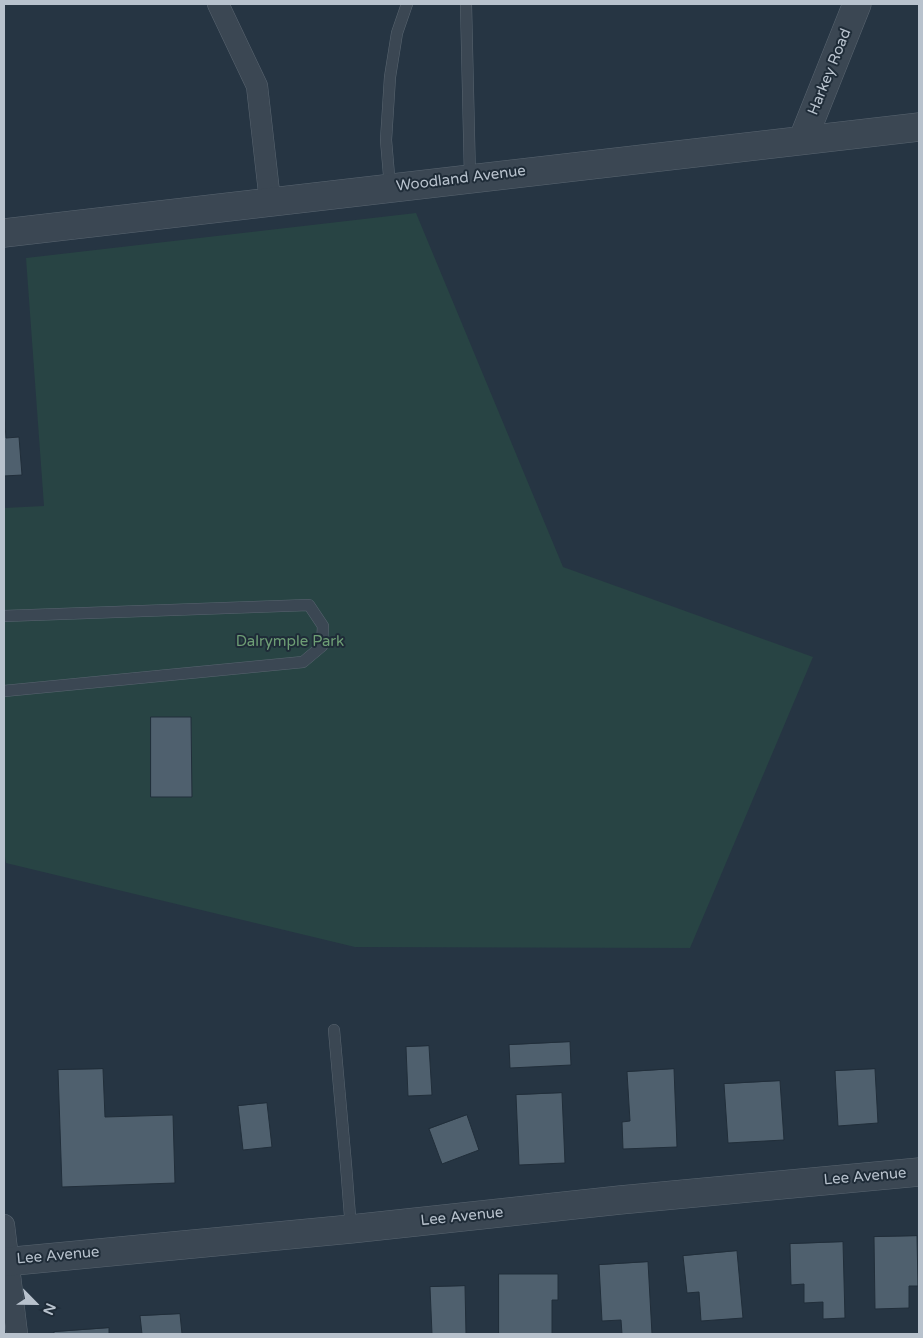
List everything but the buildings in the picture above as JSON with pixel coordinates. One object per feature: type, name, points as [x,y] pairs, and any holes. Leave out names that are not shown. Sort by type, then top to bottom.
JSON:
[{"type":"street","points":[[218,4],[257,86],[270,202]]},
{"type":"street","name":"Harkey Road","points":[[803,140],[857,4]]},
{"type":"street","name":"Woodland Avenue","points":[[4,233],[919,127]]},
{"type":"street","name":"Lee Avenue","points":[[6,1261],[919,1172]]},
{"type":"street","points":[[4,1225],[6,1261],[17,1334]]},
{"type":"lane","points":[[390,187],[386,140],[390,77],[397,33],[406,4]]},
{"type":"lane","points":[[466,4],[470,178]]},
{"type":"lane","points":[[4,616],[309,605],[323,626],[322,646],[303,662],[4,691]]},
{"type":"lane","points":[[334,1030],[351,1228]]},
{"type":"green space","name":"Dalrymple Park","points":[[416,213],[563,567],[813,657],[690,948],[355,947],[6,863],[4,851],[4,508],[44,506],[26,258]]}]
